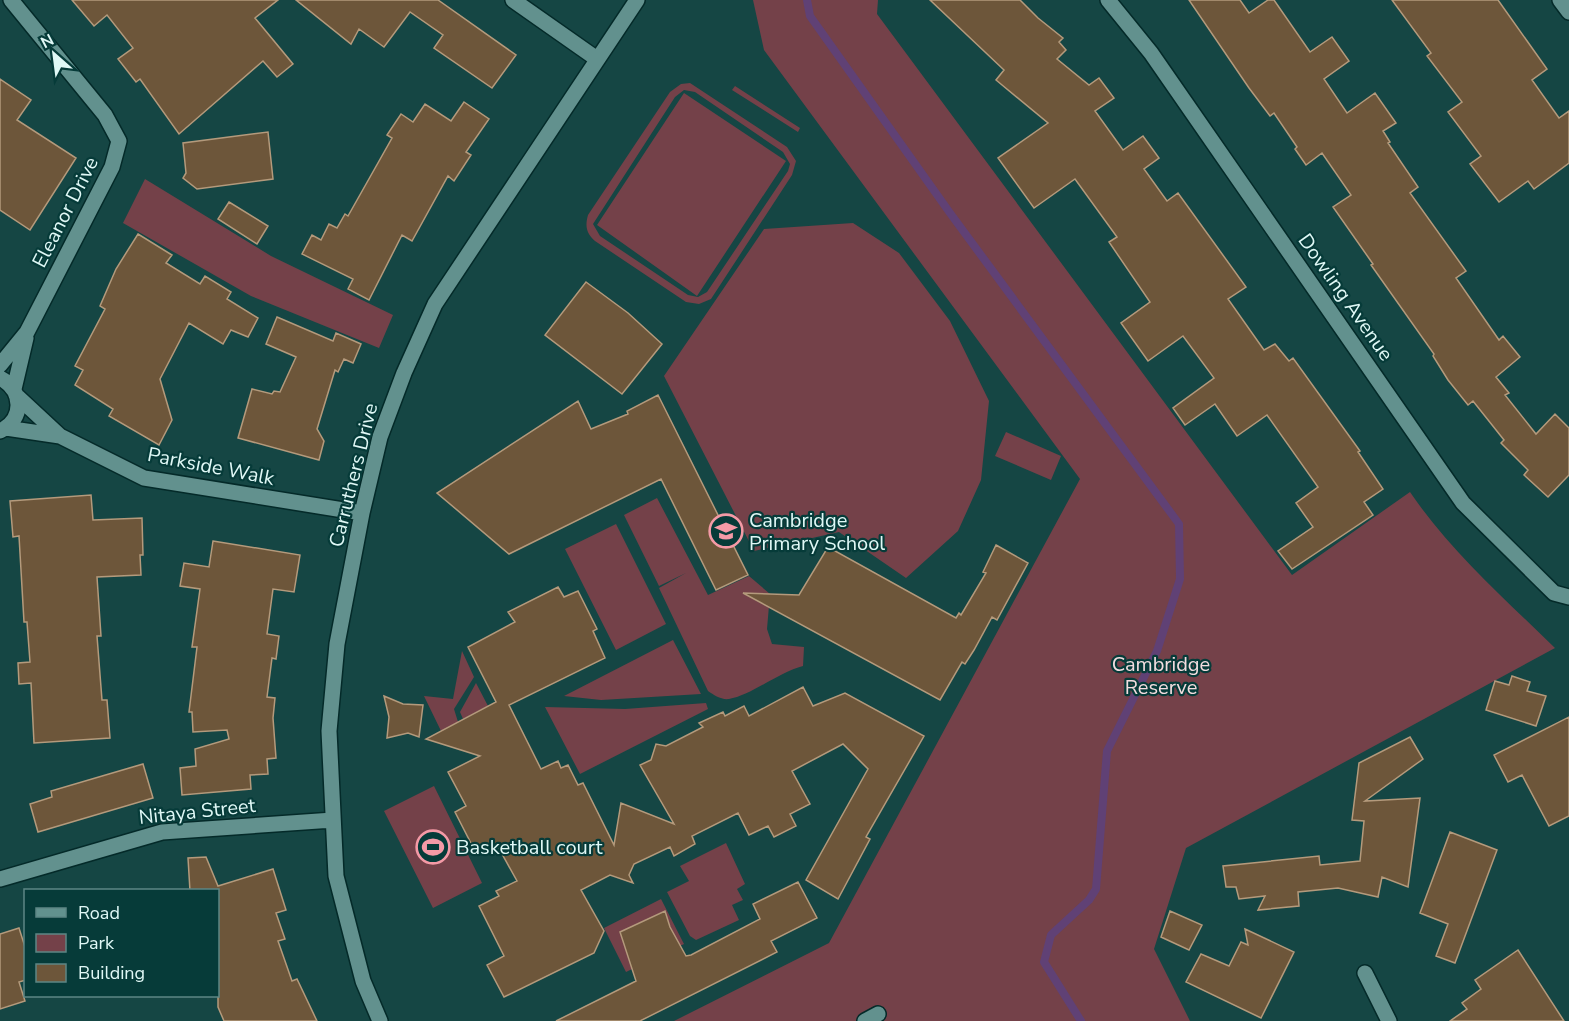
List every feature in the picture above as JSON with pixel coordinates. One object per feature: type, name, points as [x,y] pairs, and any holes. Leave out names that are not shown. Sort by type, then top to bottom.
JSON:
[{"type":"street","name":"Eleanor Drive","points":[[0,365],[27,332],[112,167],[119,141],[105,115],[11,0]]},
{"type":"street","points":[[513,0],[597,59]]},
{"type":"street","name":"Carruthers Drive","points":[[380,1021],[363,981],[341,904],[336,876],[329,731],[337,644],[362,513],[380,437],[404,373],[435,304],[637,0]]},
{"type":"street","name":"Dowling Avenue","points":[[1108,0],[1151,53],[1463,503],[1554,593],[1569,597]]},
{"type":"street","points":[[1560,0],[1569,12]]},
{"type":"street","name":"Eleanor Drive","points":[[3,429],[16,416],[16,393],[27,332]]},
{"type":"street","name":"Parkside Walk","points":[[0,378],[60,436],[144,478],[362,513]]},
{"type":"street","name":"Parkside Walk","points":[[3,429],[60,436]]},
{"type":"street","name":"Nitaya Street","points":[[0,879],[162,832],[333,820]]},
{"type":"street","points":[[1365,973],[1389,1021]]},
{"type":"green space","name":"Cambridge Reserve","points":[[753,0],[878,0],[877,14],[1292,575],[1410,492],[1460,554],[1555,648],[1186,848],[1154,949],[1190,1021],[674,1021],[829,943],[1080,479],[764,50]]},
{"type":"green space","points":[[690,83],[787,147],[796,161],[792,175],[711,299],[699,304],[686,302],[595,241],[588,232],[587,226],[588,215],[670,92],[681,84]],"holes":[[[684,90],[695,92],[783,152],[790,164],[788,171],[707,292],[698,297],[688,295],[600,236],[593,224],[675,97]]]},
{"type":"green space","points":[[735,86],[800,128],[798,132],[732,90]]},
{"type":"green space","points":[[684,93],[786,161],[697,296],[597,225]]},
{"type":"green space","points":[[145,179],[271,256],[393,315],[379,348],[251,296],[123,223]]},
{"type":"green space","points":[[853,223],[899,253],[950,321],[989,401],[981,480],[958,531],[906,578],[839,532],[754,551],[664,376],[764,229]]},
{"type":"green space","points":[[1006,432],[1061,456],[1051,480],[995,456]]},
{"type":"green space","points":[[657,498],[708,595],[749,576],[770,594],[767,629],[772,644],[804,647],[803,666],[737,697],[723,699],[708,691],[659,588],[686,573],[659,586],[624,515]]},
{"type":"green space","points":[[616,524],[666,624],[616,650],[565,549]]},
{"type":"green space","points":[[673,640],[701,694],[601,700],[564,696]]},
{"type":"green space","points":[[462,651],[474,677],[454,709],[458,722],[441,731],[424,696],[453,699]]},
{"type":"green space","points":[[476,683],[488,706],[463,719],[460,712]]},
{"type":"green space","points":[[706,703],[708,709],[580,774],[545,707],[625,709]]},
{"type":"green space","name":"Basketball court","points":[[434,786],[482,883],[433,908],[384,811]]},
{"type":"green space","points":[[726,843],[745,884],[737,889],[743,900],[732,905],[739,920],[696,940],[690,936],[667,892],[689,881],[680,866]]},
{"type":"green space","points":[[661,899],[684,944],[626,972],[604,928]]},
{"type":"building","points":[[72,0],[278,0],[255,18],[293,64],[277,77],[263,61],[179,134],[140,79],[136,82],[118,59],[133,48],[107,15],[94,26]]},
{"type":"building","points":[[296,0],[438,0],[516,55],[492,88],[434,48],[443,35],[410,12],[384,47],[359,29],[351,44]]},
{"type":"building","points":[[930,0],[1020,0],[1063,38],[1059,42],[1066,50],[1057,59],[1089,85],[1099,78],[1114,98],[1095,111],[1123,150],[1143,136],[1159,158],[1144,169],[1167,201],[1178,193],[1246,287],[1228,299],[1264,350],[1275,344],[1289,361],[1293,358],[1360,451],[1358,452],[1383,489],[1364,502],[1373,515],[1292,569],[1278,551],[1313,527],[1296,503],[1318,487],[1267,415],[1237,436],[1215,404],[1185,425],[1173,408],[1214,378],[1183,336],[1148,361],[1121,323],[1150,302],[1109,242],[1117,237],[1075,179],[1034,208],[998,158],[1048,123],[996,80],[1004,70]]},
{"type":"building","points":[[1189,0],[1240,0],[1249,13],[1268,0],[1274,0],[1310,52],[1332,37],[1349,61],[1324,79],[1347,113],[1375,93],[1396,123],[1383,131],[1390,142],[1388,143],[1418,187],[1410,193],[1466,271],[1456,278],[1499,340],[1503,336],[1520,357],[1496,377],[1509,393],[1505,395],[1536,434],[1555,414],[1569,428],[1569,475],[1548,497],[1524,475],[1528,470],[1501,443],[1504,440],[1473,401],[1468,405],[1448,380],[1433,356],[1434,354],[1371,265],[1373,264],[1333,207],[1351,195],[1322,153],[1306,165],[1274,113],[1270,116]]},
{"type":"building","points":[[1392,0],[1498,0],[1547,69],[1532,80],[1559,118],[1569,111],[1569,163],[1534,189],[1528,181],[1499,202],[1470,164],[1481,156],[1448,112],[1462,102],[1427,56],[1431,53]]},
{"type":"building","points":[[0,79],[31,100],[17,120],[76,158],[30,230],[0,210]]},
{"type":"building","points":[[464,102],[489,119],[466,152],[471,155],[454,181],[448,176],[412,241],[402,235],[369,300],[348,289],[353,279],[302,254],[312,235],[321,240],[329,224],[337,228],[345,214],[348,216],[392,138],[387,135],[401,114],[413,122],[425,104],[451,121]]},
{"type":"building","points":[[268,132],[273,179],[197,189],[183,178],[186,173],[183,143]]},
{"type":"building","points":[[229,202],[268,226],[257,244],[218,219]]},
{"type":"building","points":[[138,234],[172,255],[166,263],[200,284],[205,276],[231,292],[227,299],[258,318],[248,337],[231,330],[223,344],[189,323],[160,379],[172,420],[159,445],[109,416],[113,409],[75,385],[83,370],[75,366],[105,309],[100,306],[116,269]]},
{"type":"building","points":[[586,282],[628,313],[662,344],[622,394],[545,335]]},
{"type":"building","points":[[277,317],[333,341],[336,333],[361,344],[353,363],[344,359],[338,372],[335,370],[317,429],[324,441],[319,460],[238,438],[252,389],[272,394],[274,391],[280,392],[296,357],[266,344]]},
{"type":"building","points":[[658,395],[748,575],[716,590],[661,479],[509,554],[437,493],[578,401],[591,429],[628,414],[627,411]]},
{"type":"building","points":[[91,495],[93,520],[142,518],[141,575],[97,577],[101,636],[97,636],[102,700],[107,700],[110,738],[34,743],[31,683],[19,684],[18,663],[30,662],[27,622],[24,622],[19,536],[13,537],[10,501]]},
{"type":"building","points":[[213,541],[300,555],[294,592],[273,589],[267,634],[279,636],[276,659],[272,658],[267,697],[275,698],[273,718],[276,758],[267,759],[268,774],[250,775],[251,789],[182,795],[180,768],[196,766],[195,749],[229,739],[227,730],[193,732],[192,712],[189,712],[197,647],[192,647],[200,589],[180,586],[184,563],[209,567]]},
{"type":"building","points":[[996,545],[1028,563],[997,620],[992,617],[974,650],[965,664],[962,662],[940,700],[743,593],[799,595],[828,547],[956,618],[959,613],[961,615],[986,573],[983,572]]},
{"type":"building","points":[[558,587],[564,597],[578,591],[597,629],[593,631],[605,658],[509,705],[541,769],[558,761],[561,768],[568,765],[578,785],[583,783],[614,845],[621,803],[674,824],[640,765],[651,760],[656,744],[666,746],[703,727],[699,723],[723,712],[725,716],[744,706],[749,716],[803,687],[813,706],[845,693],[924,736],[866,837],[870,839],[838,899],[806,880],[868,769],[843,744],[792,771],[810,804],[790,814],[796,826],[774,837],[768,826],[749,835],[738,813],[692,836],[695,844],[674,856],[670,847],[634,864],[629,875],[633,883],[610,875],[581,890],[604,931],[594,953],[504,997],[487,965],[504,956],[479,906],[499,896],[496,891],[517,881],[497,845],[477,855],[455,812],[466,806],[448,772],[480,756],[426,739],[496,702],[468,647],[515,622],[508,612]]},
{"type":"building","points":[[1512,676],[1530,682],[1527,691],[1546,696],[1536,726],[1486,710],[1495,681],[1509,685]]},
{"type":"building","points":[[384,696],[403,704],[423,705],[419,737],[408,733],[387,738],[389,717]]},
{"type":"building","points":[[1569,717],[1569,816],[1549,826],[1522,775],[1508,782],[1494,755]]},
{"type":"building","points":[[1410,737],[1423,759],[1365,801],[1420,798],[1408,887],[1382,877],[1378,897],[1338,888],[1298,892],[1299,906],[1258,910],[1265,896],[1239,899],[1236,887],[1226,887],[1223,866],[1319,856],[1320,865],[1360,861],[1364,821],[1352,820],[1359,763]]},
{"type":"building","points":[[143,764],[153,798],[38,832],[30,804],[52,797],[51,791]]},
{"type":"building","points":[[1450,832],[1497,850],[1455,963],[1436,956],[1448,924],[1420,913]]},
{"type":"building","points":[[206,857],[218,886],[273,869],[286,910],[276,913],[285,939],[278,941],[292,981],[297,979],[317,1021],[224,1021],[218,1007],[219,889],[190,889],[188,858]]},
{"type":"building","points":[[798,882],[817,918],[771,941],[777,952],[640,1021],[556,1021],[636,981],[620,932],[665,911],[670,927],[686,956],[691,955],[760,919],[753,904]]},
{"type":"building","points":[[1170,911],[1202,925],[1189,950],[1161,937]]},
{"type":"building","points":[[19,928],[24,944],[24,981],[19,982],[25,1001],[0,1009],[0,934]]},
{"type":"building","points":[[1245,929],[1294,952],[1261,1018],[1186,982],[1201,954],[1229,966],[1241,942],[1248,945]]},
{"type":"building","points":[[1518,950],[1564,1021],[1450,1021],[1467,1009],[1462,1003],[1481,989],[1475,980]]},
{"type":"waterway","points":[[807,0],[810,16],[950,213],[1179,524],[1180,579],[1157,651],[1107,751],[1096,889],[1089,900],[1051,935],[1044,962],[1081,1021]]},
{"type":"place","name":"Cambridge Primary School","points":[[726,531]]},
{"type":"place","name":"Basketball court","points":[[433,847]]}]
